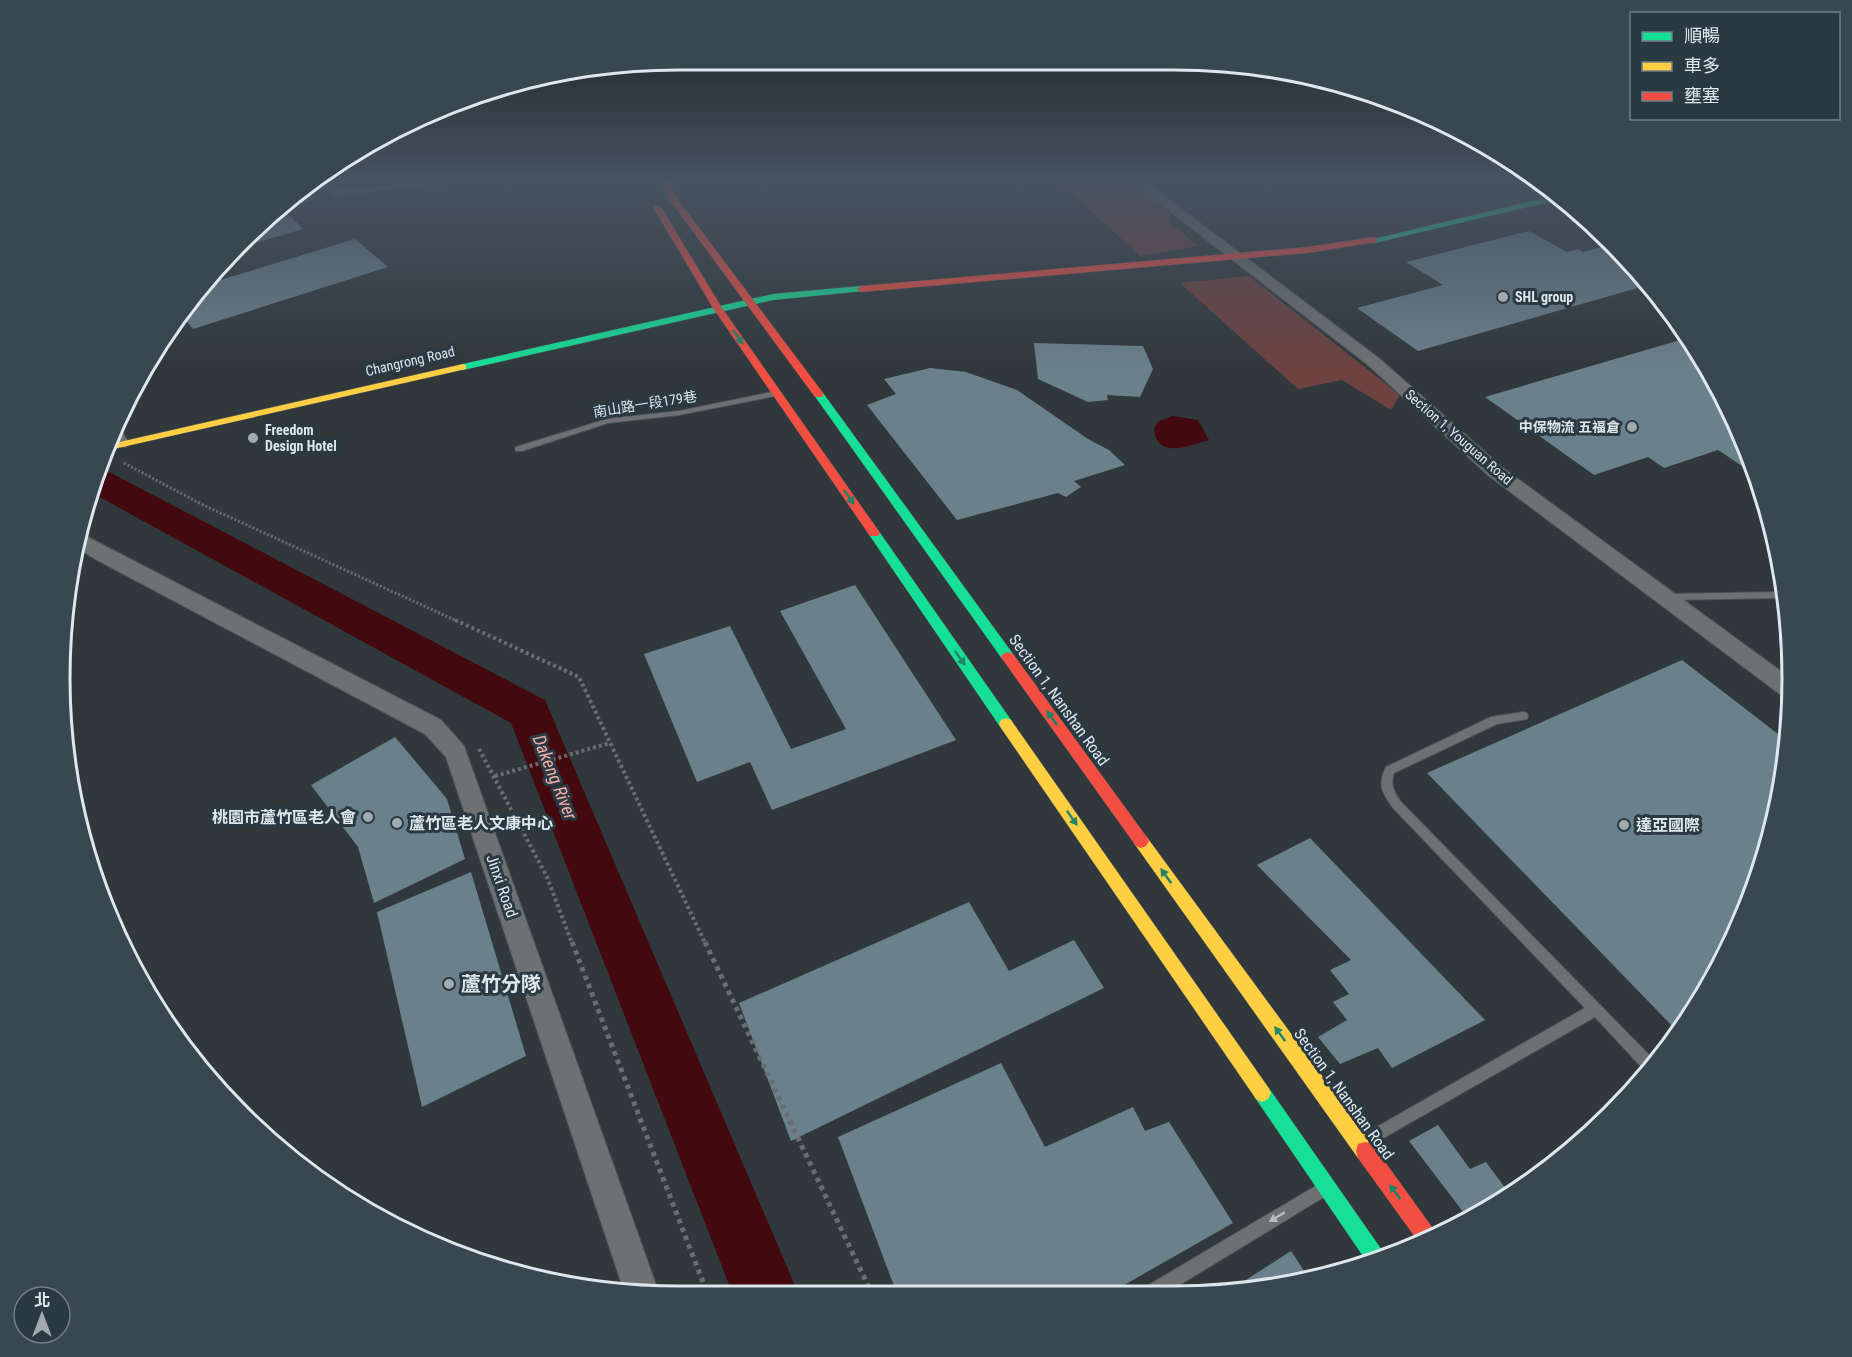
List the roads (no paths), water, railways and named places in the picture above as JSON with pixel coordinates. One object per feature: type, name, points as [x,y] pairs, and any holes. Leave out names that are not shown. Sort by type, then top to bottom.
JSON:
[{"type":"street","points":[[679,242],[718,308],[1321,1168],[1327,1187],[1373,1253]]},
{"type":"street","name":"Section 1, Nanshan Road","points":[[706,242],[751,301],[1356,1147],[1424,1232]]},
{"type":"street","name":"Section 1, Youguan Road","points":[[1217,242],[1374,362],[1496,472],[1782,684]]},
{"type":"street","name":"Changrong Road","points":[[117,445],[773,297],[1235,256],[1363,242]]},
{"type":"street","name":"Jinxi Road","points":[[86,544],[102,555],[351,682],[434,728],[456,753],[639,1285]]},
{"type":"lane","name":"南山路一段179巷","points":[[519,449],[607,421],[679,413],[777,393]]},
{"type":"lane","points":[[1662,597],[1775,595]]},
{"type":"lane","points":[[1523,717],[1495,720],[1410,758],[1390,770],[1386,780],[1388,792],[1397,806],[1646,1061]]},
{"type":"lane","points":[[1356,1147],[1596,1009]]},
{"type":"lane","points":[[1163,1286],[1327,1187]]},
{"type":"waterway","name":"Dakeng River","points":[[103,484],[529,712],[762,1286]]},
{"type":"place","name":"SHL group","points":[[1503,297]]},
{"type":"place","name":"中保物流 五福倉","points":[[1632,427]]},
{"type":"place","name":"Freedom Design Hotel","points":[[253,438]]},
{"type":"place","name":"桃園市蘆竹區老人會","points":[[368,817]]},
{"type":"place","name":"蘆竹區老人文康中心","points":[[397,823]]},
{"type":"place","name":"達亞國際","points":[[1624,825]]},
{"type":"place","name":"蘆竹分隊","points":[[449,984]]}]
